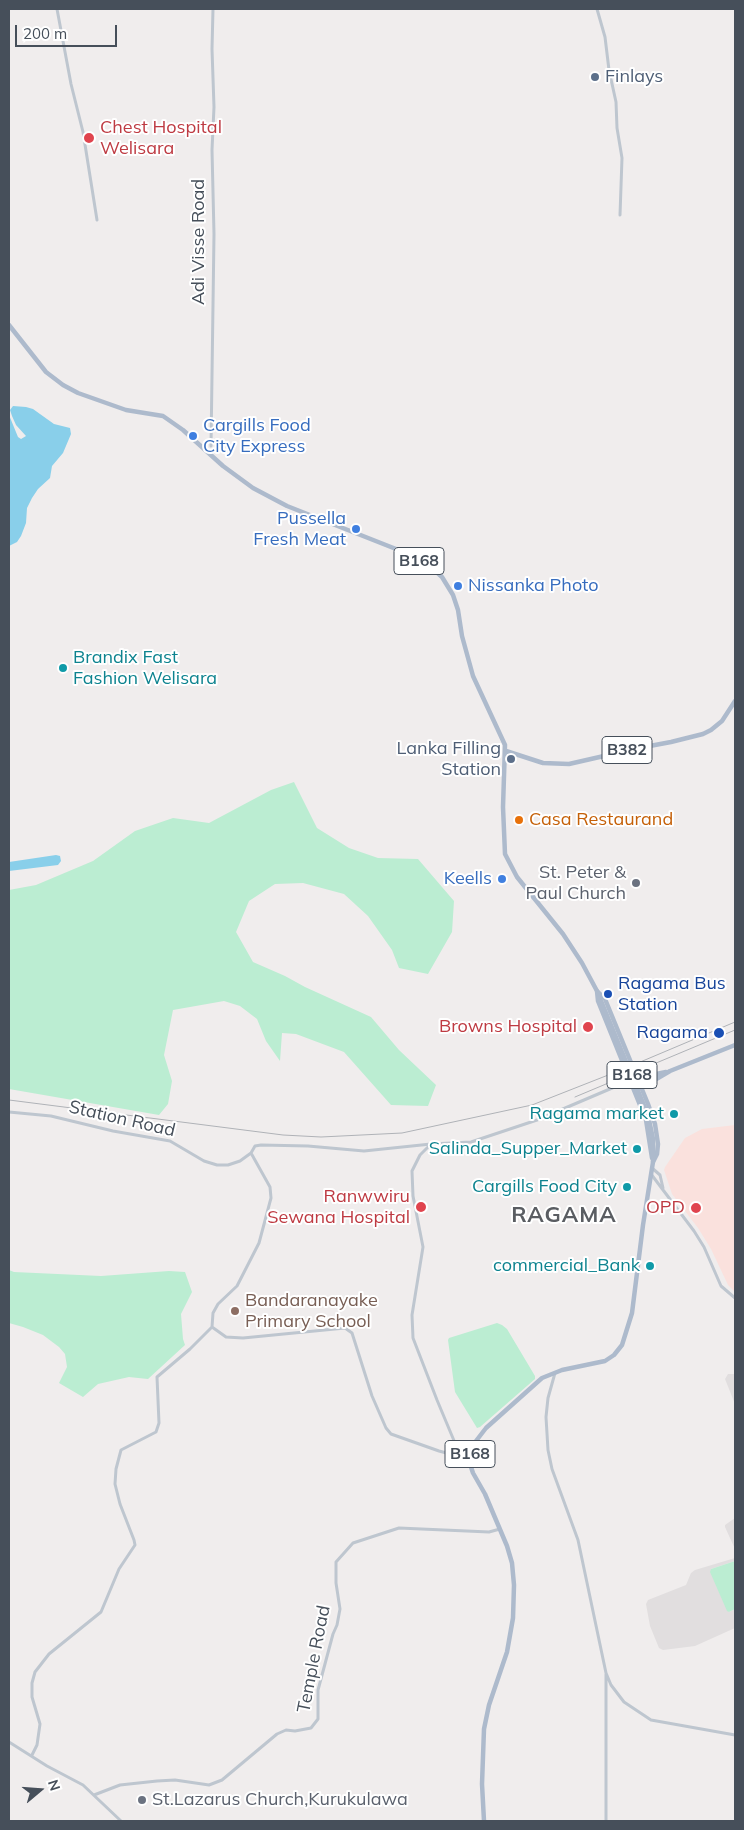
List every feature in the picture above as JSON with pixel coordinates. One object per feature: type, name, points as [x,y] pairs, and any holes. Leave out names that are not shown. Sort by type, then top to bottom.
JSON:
[{"type":"main road","name":"B168","points":[[9,325],[46,372],[78,393],[126,410],[163,416],[184,430],[223,466],[269,497],[396,549],[430,567],[442,578],[453,595],[458,610],[462,636],[473,676],[503,739],[506,751],[503,808],[505,854],[517,877],[563,934],[582,963],[597,991],[648,1115],[653,1139],[653,1162],[639,1249],[634,1302],[628,1330],[622,1345],[614,1355],[604,1361],[555,1372],[542,1378],[486,1428],[472,1446],[470,1456],[473,1473],[485,1494],[508,1546],[512,1564],[514,1608],[507,1652],[489,1705],[484,1729],[482,1784],[484,1821]]},
{"type":"main road","name":"B382","points":[[506,751],[543,763],[569,764],[671,742],[711,730],[722,721],[735,701]]},
{"type":"main road","name":"B168","points":[[597,991],[605,998],[655,1124],[658,1144],[657,1154],[653,1162]]},
{"type":"main road","name":"B168","points":[[597,991],[598,1001],[646,1120],[653,1162]]},
{"type":"main road","points":[[635,1090],[642,1088],[670,1071],[735,1044]]},
{"type":"main road","points":[[631,1080],[670,1071]]},
{"type":"street","points":[[57,9],[71,84],[83,132],[97,220]]},
{"type":"street","name":"Adi Visse Road","points":[[211,446],[214,234],[212,150],[214,107],[213,9]]},
{"type":"street","points":[[597,9],[605,37],[609,70],[616,102],[617,128],[622,158],[620,215]]},
{"type":"street","name":"Station Road","points":[[9,1112],[51,1116],[113,1131],[170,1141],[204,1161],[217,1165],[234,1164],[251,1153],[255,1146],[261,1145],[308,1146],[364,1151],[470,1142],[537,1120],[631,1080]]},
{"type":"street","points":[[431,1144],[420,1155],[412,1171],[413,1196],[423,1247],[412,1323],[413,1338],[460,1456]]},
{"type":"street","points":[[32,1755],[37,1745],[40,1724],[32,1697],[32,1683],[36,1672],[49,1654],[101,1612],[119,1569],[135,1545],[115,1484],[116,1469],[121,1450],[156,1432],[159,1423],[156,1377],[190,1349],[212,1327],[213,1313],[218,1304],[237,1286],[259,1243],[271,1198],[270,1187],[251,1153]]},
{"type":"street","points":[[652,1168],[660,1175],[664,1192]]},
{"type":"street","points":[[651,1173],[699,1239],[722,1286],[735,1298]]},
{"type":"street","points":[[212,1327],[226,1337],[243,1338],[345,1328],[352,1333],[372,1396],[386,1428],[391,1434],[442,1452],[470,1456]]},
{"type":"street","points":[[555,1372],[548,1398],[546,1417],[548,1450],[552,1469],[578,1540],[606,1673],[611,1685],[624,1702],[651,1720],[735,1736]]},
{"type":"street","name":"Temple Road","points":[[94,1795],[120,1785],[157,1781],[175,1780],[209,1785],[222,1780],[277,1734],[286,1730],[306,1730],[311,1728],[318,1719],[318,1690],[333,1634],[338,1625],[340,1609],[336,1582],[336,1562],[353,1542],[399,1528],[489,1532],[500,1529]]},
{"type":"street","points":[[606,1673],[606,1821]]},
{"type":"street","points":[[9,1742],[47,1766],[76,1780],[120,1821]]},
{"type":"shaded area","points":[[735,1125],[735,1292],[728,1285],[711,1249],[698,1228],[672,1194],[664,1170],[685,1138],[702,1129]]},
{"type":"shaded area","points":[[728,1374],[735,1374],[735,1404],[725,1379]]},
{"type":"shaded area","points":[[735,1518],[735,1549],[725,1525]]},
{"type":"shaded area","points":[[735,1558],[735,1561],[711,1569],[729,1612],[735,1609],[735,1628],[695,1646],[663,1650],[659,1648],[650,1626],[646,1604],[648,1600],[686,1585],[691,1573],[695,1570]]},
{"type":"green space","points":[[294,782],[317,828],[349,848],[378,858],[418,859],[454,901],[452,932],[428,974],[399,968],[392,950],[368,916],[344,894],[303,883],[275,884],[249,901],[236,932],[253,962],[371,1017],[399,1050],[436,1085],[428,1106],[391,1105],[344,1052],[296,1034],[282,1033],[280,1061],[266,1041],[257,1019],[240,1006],[224,1001],[173,1010],[164,1055],[172,1081],[168,1104],[159,1115],[9,1089],[9,890],[36,885],[93,861],[135,831],[173,818],[209,823],[271,790]]},
{"type":"green space","points":[[9,1270],[14,1272],[101,1276],[169,1271],[185,1272],[192,1292],[181,1314],[185,1345],[148,1379],[129,1377],[98,1384],[83,1397],[59,1383],[67,1367],[65,1354],[59,1347],[43,1335],[9,1323]]},
{"type":"green space","points":[[497,1323],[507,1329],[535,1379],[477,1428],[455,1392],[448,1340],[449,1338]]},
{"type":"green space","points":[[735,1561],[735,1609],[729,1612],[710,1572],[711,1569]]},
{"type":"water","points":[[13,406],[33,409],[54,424],[70,428],[71,434],[63,453],[52,466],[50,478],[38,489],[27,508],[26,523],[21,536],[17,542],[9,546],[9,415],[18,437],[21,439],[26,436],[16,425],[12,416],[10,410]]},
{"type":"water","points":[[60,856],[61,861],[58,865],[9,871],[9,862]]},
{"type":"railway","points":[[9,1100],[283,1135],[321,1137],[402,1133],[532,1105],[735,1022]]},
{"type":"railway","points":[[575,1097],[735,1030]]},
{"type":"place","name":"Finlays","points":[[595,77]]},
{"type":"place","name":"Chest Hospital Welisara","points":[[89,138]]},
{"type":"place","name":"Cargills Food City Express","points":[[193,436]]},
{"type":"place","name":"Pussella Fresh Meat","points":[[356,529]]},
{"type":"place","name":"Nissanka Photo","points":[[458,586]]},
{"type":"place","name":"Brandix Fast Fashion Welisara","points":[[63,668]]},
{"type":"place","name":"Lanka Filling Station","points":[[511,759]]},
{"type":"place","name":"Casa Restaurand","points":[[519,820]]},
{"type":"place","name":"Keells","points":[[502,879]]},
{"type":"place","name":"St. Peter & Paul Church","points":[[636,883]]},
{"type":"place","name":"Ragama Bus Station","points":[[608,994]]},
{"type":"place","name":"Browns Hospital","points":[[588,1027]]},
{"type":"place","name":"Ragama","points":[[719,1033]]},
{"type":"place","name":"Ragama market","points":[[674,1114]]},
{"type":"place","name":"Salinda_Supper_Market","points":[[637,1149]]},
{"type":"place","name":"Cargills Food City","points":[[627,1187]]},
{"type":"place","name":"Ranwwiru Sewana Hospital","points":[[421,1207]]},
{"type":"place","name":"OPD","points":[[696,1208]]},
{"type":"place","name":"commercial_Bank","points":[[650,1266]]},
{"type":"place","name":"Bandaranayake Primary School","points":[[235,1311]]},
{"type":"place","name":"St.Lazarus Church,Kurukulawa","points":[[142,1800]]},
{"type":"district","name":"RAGAMA","points":[[564,1215]]}]
